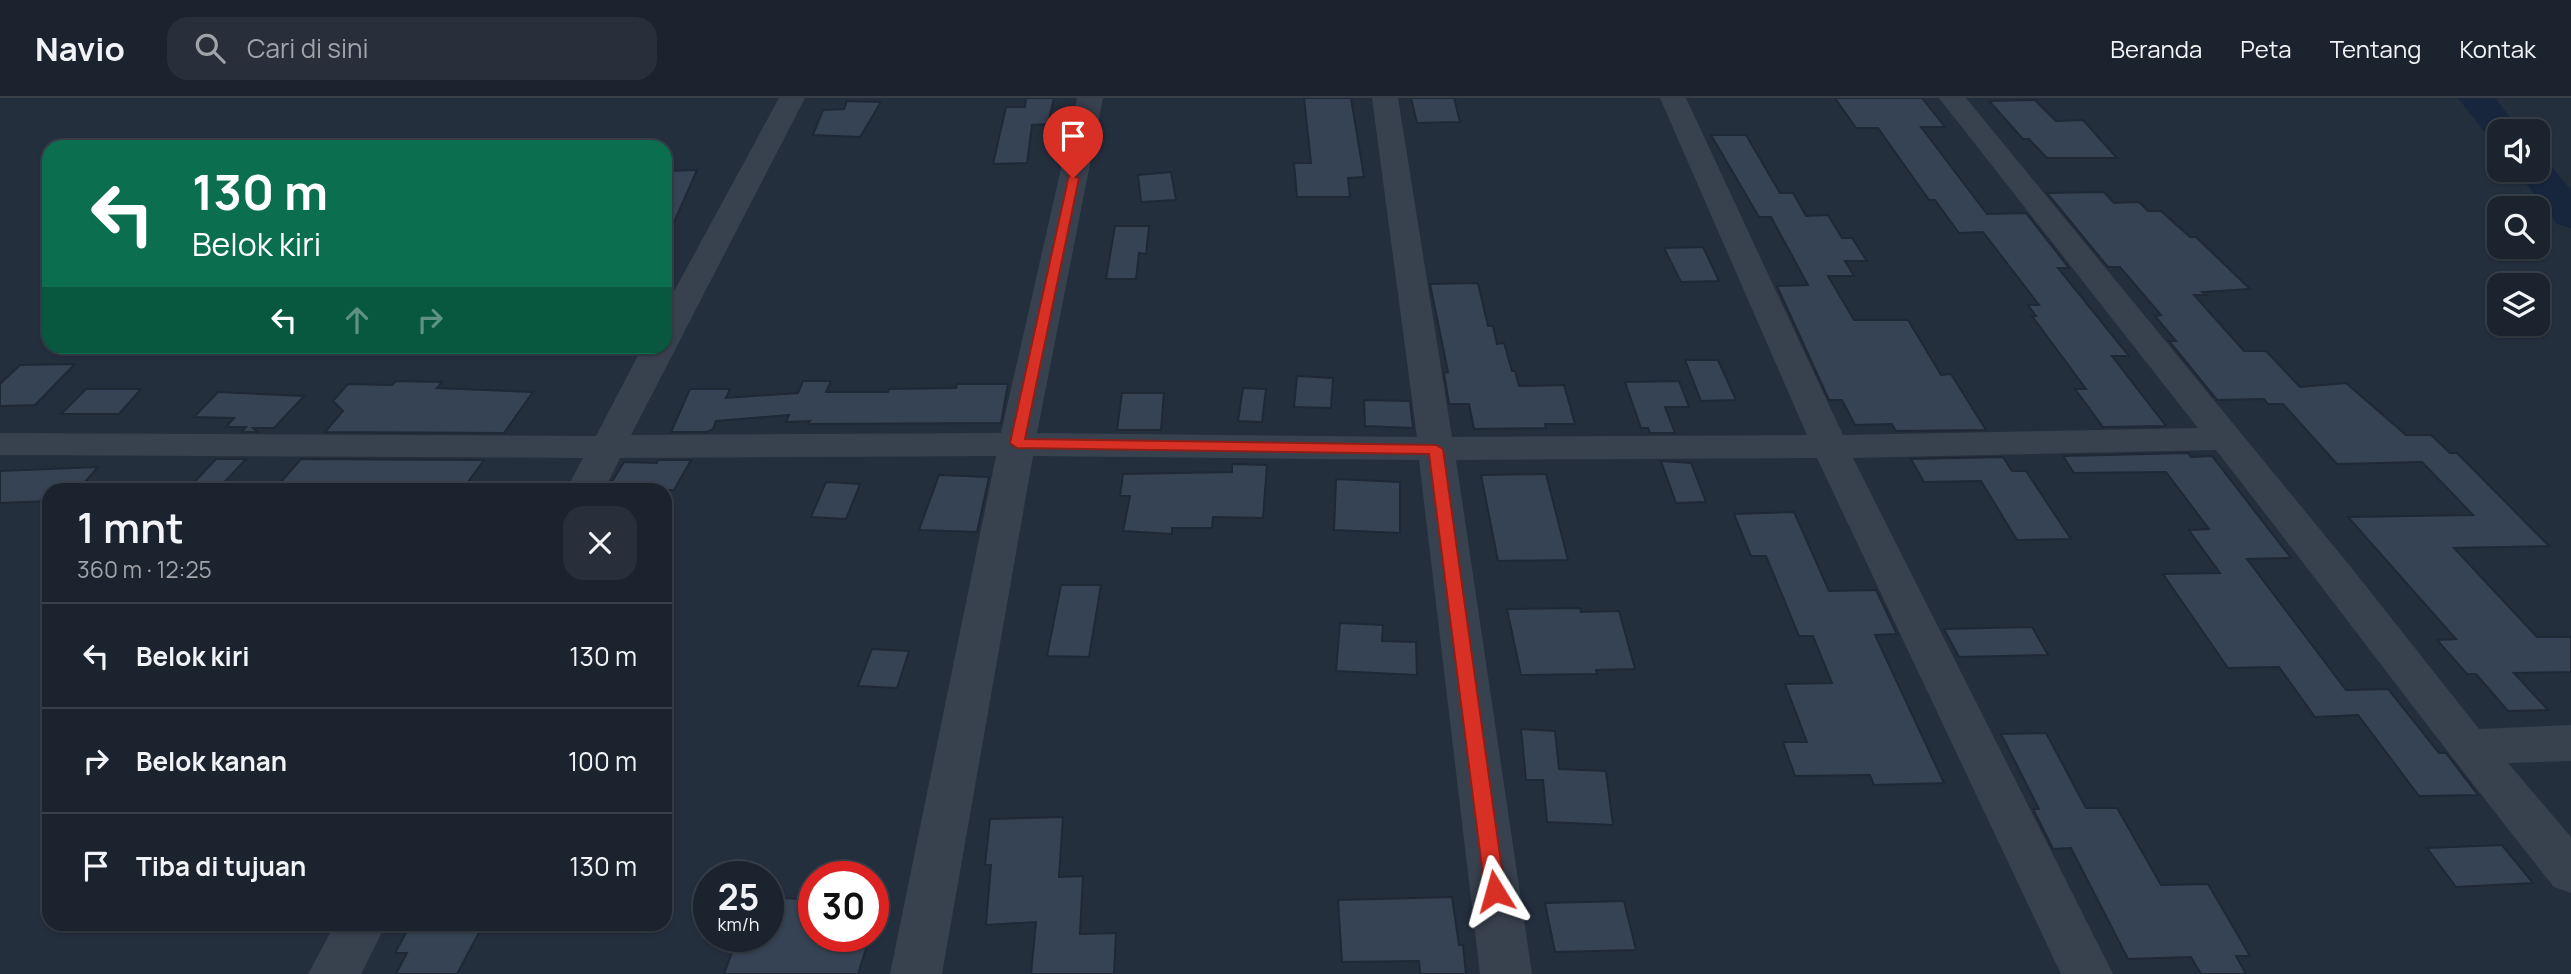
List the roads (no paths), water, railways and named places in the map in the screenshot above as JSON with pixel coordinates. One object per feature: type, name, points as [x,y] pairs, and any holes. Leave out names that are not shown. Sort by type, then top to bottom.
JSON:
[{"type":"street","points":[[672,325],[792,98]]},
{"type":"street","points":[[916,974],[1017,443],[1090,98]]},
{"type":"street","points":[[1385,98],[1436,449],[1506,974]]},
{"type":"street","points":[[1674,98],[1830,447],[2087,974]]},
{"type":"street","points":[[1952,98],[2336,576],[2468,747],[2571,872]]},
{"type":"street","points":[[589,483],[656,354]]},
{"type":"street","points":[[0,444],[607,447],[1017,443],[1436,449],[1830,447],[2224,439]]},
{"type":"street","points":[[2468,747],[2571,743]]},
{"type":"street","points":[[334,974],[357,931]]},
{"type":"waterway","points":[[2476,98],[2493,119]]},
{"type":"waterway","points":[[2544,182],[2571,216]]}]
